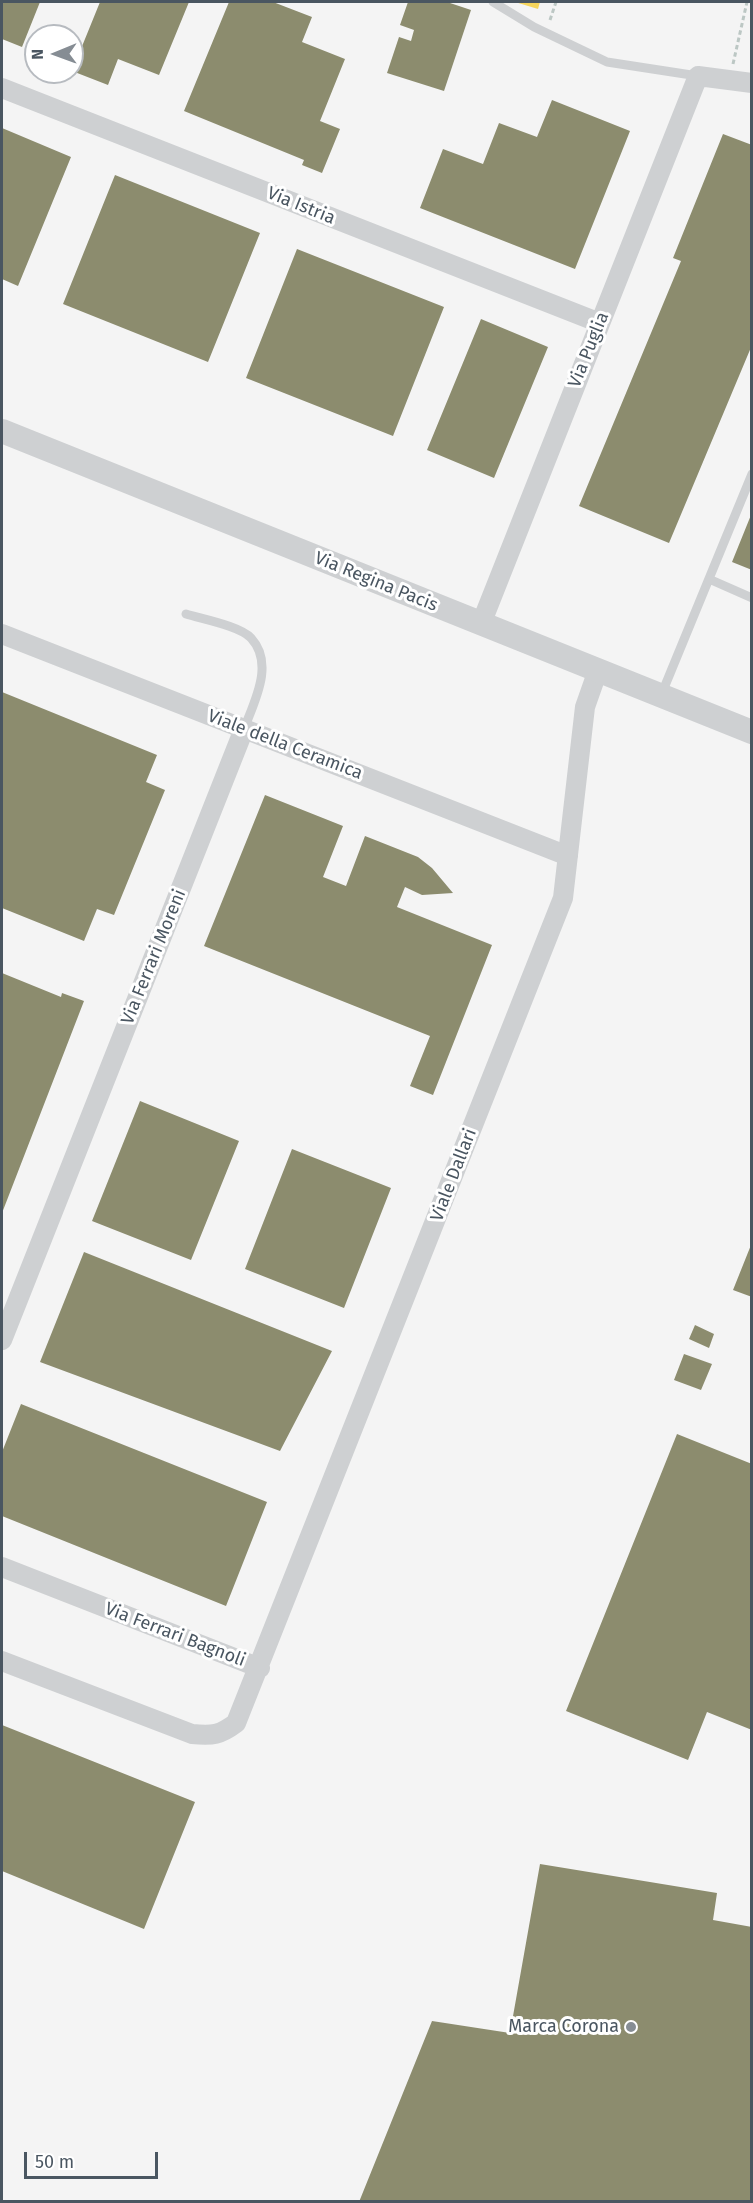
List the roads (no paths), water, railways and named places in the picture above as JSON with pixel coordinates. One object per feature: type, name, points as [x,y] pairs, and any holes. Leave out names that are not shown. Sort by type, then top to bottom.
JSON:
[{"type":"street","points":[[698,76],[752,83]]},
{"type":"street","name":"Via Puglia","points":[[481,624],[698,76]]},
{"type":"street","name":"Via Istria","points":[[2,88],[600,323]]},
{"type":"street","name":"Via Regina Pacis","points":[[2,431],[752,732]]},
{"type":"street","name":"Viale della Ceramica","points":[[2,634],[568,856]]},
{"type":"street","name":"Viale Dallari","points":[[260,1668],[563,898],[585,707],[598,669]]},
{"type":"street","name":"Via Ferrari Moreni","points":[[2,1340],[244,729]]},
{"type":"street","name":"Via Ferrari Bagnoli","points":[[2,1567],[260,1668],[236,1723],[223,1733],[207,1736],[192,1734],[2,1661]]},
{"type":"lane","points":[[493,2],[546,33],[607,62],[698,76]]},
{"type":"lane","points":[[661,695],[752,474]]},
{"type":"lane","points":[[710,579],[752,598]]},
{"type":"lane","name":"Via Ferrari Moreni","points":[[186,614],[234,629],[250,637],[259,652],[263,669],[244,729]]},
{"type":"place","name":"Marca Corona","points":[[631,2027]]}]
